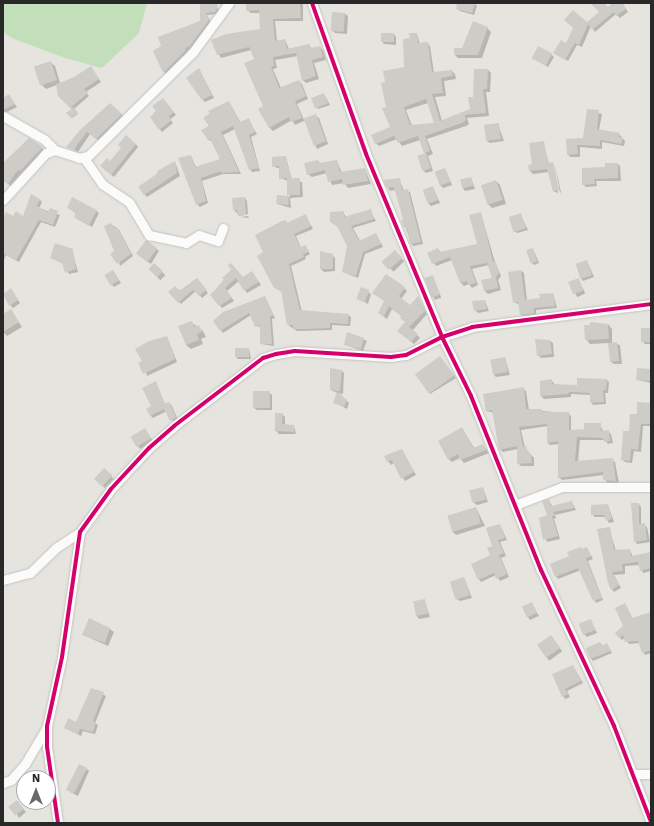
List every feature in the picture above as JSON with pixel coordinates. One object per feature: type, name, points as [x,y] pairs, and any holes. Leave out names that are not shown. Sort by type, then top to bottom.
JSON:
[{"type":"street","points":[[84,158],[193,52],[229,3]]},
{"type":"street","points":[[312,3],[366,154],[442,337],[471,396],[541,570],[614,726],[651,822]]},
{"type":"street","points":[[3,116],[45,140],[55,150],[84,158],[102,184],[129,202],[149,236],[186,243],[199,236],[218,241],[223,228]]},
{"type":"street","points":[[3,200],[37,160],[55,150]]},
{"type":"street","points":[[3,580],[30,573],[57,547],[80,532],[111,489],[149,448],[263,358],[295,351],[391,357],[406,355],[442,337],[472,327],[651,304]]},
{"type":"street","points":[[515,505],[562,487],[651,488]]},
{"type":"street","points":[[58,823],[47,747],[47,726],[62,657],[80,532]]},
{"type":"street","points":[[3,783],[11,780],[25,764],[47,726]]},
{"type":"street","points":[[632,774],[651,774]]},
{"type":"green space","points":[[3,3],[147,3],[139,33],[102,68],[65,58],[14,39],[3,32]]},
{"type":"building","points":[[200,3],[217,4],[217,9],[215,12],[206,13],[209,20],[190,46],[185,48],[186,50],[163,73],[153,51],[161,46],[158,37],[200,21]]},
{"type":"building","points":[[300,3],[301,18],[273,19],[275,41],[285,39],[287,49],[309,44],[310,48],[320,46],[323,57],[312,60],[316,76],[302,81],[296,53],[273,57],[274,66],[271,66],[279,88],[299,80],[306,96],[295,101],[302,118],[291,122],[289,117],[269,128],[258,109],[263,106],[244,63],[254,59],[249,47],[217,55],[211,40],[226,34],[260,29],[259,10],[246,11],[246,4]]},
{"type":"building","points":[[457,3],[475,3],[472,13],[456,9]]},
{"type":"building","points":[[590,3],[604,3],[608,7],[613,3],[622,3],[626,9],[616,16],[614,12],[592,30],[588,24],[579,45],[575,43],[565,60],[553,53],[561,40],[566,43],[573,28],[564,20],[573,10],[587,22],[599,12]]},
{"type":"building","points":[[332,12],[345,13],[344,32],[331,31]]},
{"type":"building","points":[[473,21],[488,27],[478,55],[454,55],[454,48],[462,48]]},
{"type":"building","points":[[381,33],[394,33],[394,42],[381,42]]},
{"type":"building","points":[[409,33],[417,33],[418,43],[428,42],[432,72],[452,70],[453,76],[441,78],[443,93],[432,94],[440,121],[470,109],[468,97],[473,97],[474,69],[488,69],[487,89],[483,89],[486,113],[465,115],[466,120],[462,123],[425,136],[430,151],[424,153],[418,136],[398,143],[394,136],[375,144],[371,135],[390,127],[382,108],[386,107],[381,83],[385,82],[383,71],[404,67],[403,39],[410,38]],"holes":[[[426,99],[434,123],[410,125],[404,107]]]},
{"type":"building","points":[[538,46],[552,53],[546,66],[532,58]]},
{"type":"building","points":[[51,61],[57,80],[40,86],[34,67]]},
{"type":"building","points":[[91,66],[99,79],[84,89],[88,93],[70,108],[58,96],[56,84],[71,79]]},
{"type":"building","points":[[199,68],[212,95],[202,100],[186,78]]},
{"type":"building","points":[[324,93],[328,103],[315,108],[311,98]]},
{"type":"building","points":[[9,94],[15,104],[3,110],[3,98]]},
{"type":"building","points":[[163,98],[174,112],[169,116],[172,120],[159,130],[150,117],[156,111],[152,106]]},
{"type":"building","points":[[229,101],[240,122],[249,118],[255,132],[249,135],[259,168],[249,170],[233,126],[221,132],[239,172],[221,173],[221,171],[201,178],[206,201],[196,205],[178,158],[191,155],[195,167],[220,159],[210,139],[208,140],[201,130],[209,126],[203,118],[210,113],[208,111]]},
{"type":"building","points":[[110,103],[122,114],[96,139],[87,132],[75,148],[76,151],[66,147],[80,130]]},
{"type":"building","points":[[74,107],[78,113],[71,118],[66,113]]},
{"type":"building","points":[[587,109],[599,110],[597,129],[620,133],[619,137],[623,138],[621,144],[600,140],[600,146],[577,145],[578,154],[567,155],[566,139],[583,138]]},
{"type":"building","points":[[316,114],[326,141],[314,146],[304,118]]},
{"type":"building","points":[[499,123],[501,139],[486,141],[484,125]]},
{"type":"building","points":[[126,135],[136,144],[111,175],[100,166],[107,158],[110,161],[121,148],[118,145]]},
{"type":"building","points":[[29,138],[43,147],[20,171],[18,170],[8,184],[3,181],[3,163]]},
{"type":"building","points":[[544,141],[548,163],[553,162],[559,190],[553,191],[547,169],[529,171],[528,165],[532,164],[529,143]]},
{"type":"building","points":[[426,153],[431,168],[422,171],[417,156]]},
{"type":"building","points":[[286,156],[291,178],[279,179],[279,166],[272,167],[272,157]]},
{"type":"building","points":[[318,160],[319,163],[337,160],[340,172],[365,168],[368,181],[343,185],[342,179],[328,182],[325,170],[307,175],[304,163]]},
{"type":"building","points":[[175,161],[177,173],[144,195],[138,187],[158,173],[157,171]]},
{"type":"building","points":[[605,163],[618,163],[618,178],[594,179],[595,184],[582,185],[582,168],[605,167]]},
{"type":"building","points":[[445,168],[450,182],[440,186],[435,172]]},
{"type":"building","points":[[471,177],[473,186],[462,188],[460,179]]},
{"type":"building","points":[[287,178],[300,178],[300,195],[287,195]]},
{"type":"building","points":[[400,178],[402,190],[408,189],[421,242],[410,244],[407,227],[404,228],[401,220],[403,219],[394,187],[387,188],[385,185],[384,180]]},
{"type":"building","points":[[496,180],[503,200],[488,205],[481,185]]},
{"type":"building","points":[[433,186],[438,200],[428,204],[423,190]]},
{"type":"building","points":[[31,194],[40,199],[37,206],[48,212],[50,208],[58,211],[53,225],[39,220],[16,260],[3,253],[3,218],[6,212],[13,216],[16,211],[23,216]]},
{"type":"building","points":[[277,195],[289,196],[288,205],[276,204]]},
{"type":"building","points":[[72,197],[97,210],[89,225],[74,217],[76,212],[67,208]]},
{"type":"building","points":[[245,197],[246,215],[238,216],[237,210],[233,210],[232,198]]},
{"type":"building","points":[[371,209],[374,219],[351,226],[359,241],[376,233],[381,244],[363,252],[356,276],[342,272],[347,246],[337,226],[330,222],[330,212],[344,211],[344,217]]},
{"type":"building","points":[[481,212],[493,262],[495,261],[499,273],[496,277],[498,288],[484,291],[481,280],[492,278],[487,263],[470,266],[476,283],[468,285],[467,281],[460,283],[450,257],[432,264],[427,253],[438,248],[440,252],[477,244],[469,215]]},
{"type":"building","points":[[521,213],[526,228],[514,232],[509,217]]},
{"type":"building","points":[[306,214],[311,226],[294,234],[300,247],[306,245],[309,252],[303,254],[304,257],[289,264],[300,310],[349,314],[348,324],[330,323],[330,328],[306,329],[293,329],[293,325],[287,325],[281,290],[274,288],[257,256],[263,252],[255,235],[282,221],[286,220],[287,223]]},
{"type":"building","points":[[111,223],[114,228],[117,227],[131,254],[117,264],[110,254],[114,251],[104,226]]},
{"type":"building","points":[[146,240],[157,248],[147,262],[136,254]]},
{"type":"building","points":[[55,243],[73,249],[76,269],[65,273],[62,263],[50,258]]},
{"type":"building","points":[[533,248],[537,261],[530,263],[526,250]]},
{"type":"building","points":[[395,250],[402,258],[389,270],[381,262]]},
{"type":"building","points":[[320,251],[333,254],[333,269],[320,269]]},
{"type":"building","points":[[587,260],[592,275],[581,279],[576,264]]},
{"type":"building","points":[[154,263],[163,271],[158,277],[149,269]]},
{"type":"building","points":[[231,263],[243,277],[252,271],[259,282],[244,291],[236,278],[225,288],[232,298],[219,306],[210,295],[224,280],[222,278],[231,270],[228,265]]},
{"type":"building","points":[[113,270],[119,280],[111,285],[104,275]]},
{"type":"building","points":[[521,270],[525,300],[540,298],[539,294],[553,293],[555,306],[534,308],[534,313],[520,315],[518,302],[513,303],[508,272]]},
{"type":"building","points":[[386,274],[405,287],[399,296],[410,305],[418,296],[425,311],[409,327],[418,334],[411,342],[397,331],[405,322],[400,318],[401,316],[389,306],[384,316],[378,313],[384,301],[372,293]]},
{"type":"building","points":[[433,275],[440,295],[431,298],[424,278]]},
{"type":"building","points":[[197,278],[207,290],[199,296],[193,290],[178,303],[168,292],[175,286],[179,290],[185,288]]},
{"type":"building","points":[[579,278],[583,291],[573,294],[568,282]]},
{"type":"building","points":[[361,287],[369,290],[365,302],[356,299]]},
{"type":"building","points":[[11,288],[18,300],[9,306],[3,294]]},
{"type":"building","points":[[265,296],[274,316],[270,316],[272,344],[260,344],[260,325],[255,327],[249,313],[220,331],[213,321],[223,312]]},
{"type":"building","points":[[485,300],[487,309],[474,311],[472,301]]},
{"type":"building","points":[[11,309],[19,322],[3,332],[3,314]]},
{"type":"building","points":[[192,321],[194,327],[199,325],[202,332],[197,334],[199,340],[186,345],[178,326]]},
{"type":"building","points":[[590,322],[608,324],[609,339],[585,340],[584,325],[590,325]]},
{"type":"building","points":[[641,328],[651,328],[651,342],[641,342]]},
{"type":"building","points":[[347,332],[364,338],[361,349],[344,345]]},
{"type":"building","points":[[167,336],[175,359],[143,374],[138,363],[142,361],[135,349],[149,341]]},
{"type":"building","points":[[535,339],[550,340],[552,354],[537,356]]},
{"type":"building","points":[[617,342],[619,361],[610,362],[608,343]]},
{"type":"building","points":[[235,348],[249,348],[249,357],[235,357]]},
{"type":"building","points":[[440,356],[454,375],[429,394],[415,374]]},
{"type":"building","points":[[505,357],[508,372],[493,375],[490,360]]},
{"type":"building","points":[[330,368],[342,370],[340,391],[330,390]]},
{"type":"building","points":[[637,368],[651,369],[650,381],[636,380]]},
{"type":"building","points":[[577,378],[607,379],[606,390],[603,390],[604,402],[590,403],[590,393],[569,392],[568,394],[540,396],[540,381],[552,379],[552,384],[577,385]]},
{"type":"building","points":[[156,381],[164,404],[169,402],[176,417],[170,421],[164,409],[150,416],[146,409],[151,406],[142,388]]},
{"type":"building","points":[[524,387],[526,409],[542,409],[542,412],[569,412],[569,430],[584,429],[584,423],[601,423],[601,431],[609,430],[610,441],[604,442],[603,438],[577,437],[575,461],[613,458],[616,481],[603,480],[603,472],[558,478],[558,441],[547,443],[547,424],[519,427],[523,447],[527,446],[526,450],[531,454],[532,463],[517,464],[517,446],[499,450],[492,410],[486,412],[483,394]]},
{"type":"building","points":[[253,391],[270,391],[270,408],[253,408]]},
{"type":"building","points":[[337,391],[347,400],[344,407],[333,403]]},
{"type":"building","points":[[637,402],[651,403],[651,424],[641,424],[638,450],[631,449],[630,461],[621,460],[623,431],[629,431],[630,414],[637,414]]},
{"type":"building","points":[[275,413],[283,413],[282,424],[294,425],[294,432],[275,431]]},
{"type":"building","points":[[462,427],[473,448],[483,444],[486,450],[460,460],[458,454],[448,460],[438,441]]},
{"type":"building","points":[[145,428],[151,438],[137,447],[130,437]]},
{"type":"building","points":[[402,449],[414,472],[401,479],[392,460],[387,462],[384,456]]},
{"type":"building","points":[[104,468],[112,475],[102,487],[94,479]]},
{"type":"building","points":[[483,487],[486,500],[472,503],[469,490]]},
{"type":"building","points":[[549,499],[551,506],[572,501],[574,508],[553,512],[555,516],[552,516],[558,536],[543,540],[539,518],[547,515],[542,501]]},
{"type":"building","points":[[631,503],[639,503],[639,524],[645,523],[647,540],[634,542]]},
{"type":"building","points":[[608,504],[612,519],[606,521],[604,515],[591,515],[591,505]]},
{"type":"building","points":[[476,507],[481,523],[452,532],[447,516]]},
{"type":"building","points":[[500,524],[505,538],[498,540],[504,553],[499,555],[507,574],[496,579],[494,573],[478,580],[471,564],[490,555],[487,548],[492,546],[486,528]]},
{"type":"building","points":[[610,527],[614,550],[630,549],[631,556],[651,552],[651,568],[640,571],[638,562],[622,564],[623,571],[612,572],[619,585],[611,590],[608,583],[597,529]]},
{"type":"building","points":[[581,547],[582,549],[587,547],[591,556],[586,558],[602,598],[593,601],[578,568],[555,577],[550,564],[569,556],[567,552]]},
{"type":"building","points":[[464,577],[470,595],[456,600],[450,582]]},
{"type":"building","points":[[425,599],[428,614],[416,616],[413,601]]},
{"type":"building","points":[[532,602],[537,613],[527,617],[522,606]]},
{"type":"building","points":[[625,603],[632,618],[651,612],[651,650],[642,653],[638,641],[625,642],[623,635],[619,638],[615,633],[623,626],[615,608]]},
{"type":"building","points":[[89,618],[110,628],[105,643],[82,635]]},
{"type":"building","points":[[591,619],[595,630],[583,635],[579,623]]},
{"type":"building","points":[[551,635],[560,648],[546,658],[537,645]]},
{"type":"building","points":[[600,642],[602,646],[607,643],[611,651],[590,659],[586,648]]},
{"type":"building","points":[[573,665],[581,681],[565,689],[568,694],[562,697],[552,674]]},
{"type":"building","points":[[91,688],[104,692],[93,721],[96,722],[93,732],[80,729],[78,734],[64,728],[68,718],[76,722]]},
{"type":"building","points":[[79,764],[87,768],[74,794],[66,790]]},
{"type":"building","points":[[16,801],[16,810],[22,810],[15,815],[8,807]]},
{"type":"cycle path","points":[[312,3],[366,154],[442,337],[471,396],[541,570],[614,726],[651,822]]},
{"type":"cycle path","points":[[58,823],[47,747],[47,726],[62,657],[80,532],[111,489],[149,448],[174,426],[263,358],[276,354],[295,351],[391,357],[406,355],[442,337],[472,327],[651,304]]}]
